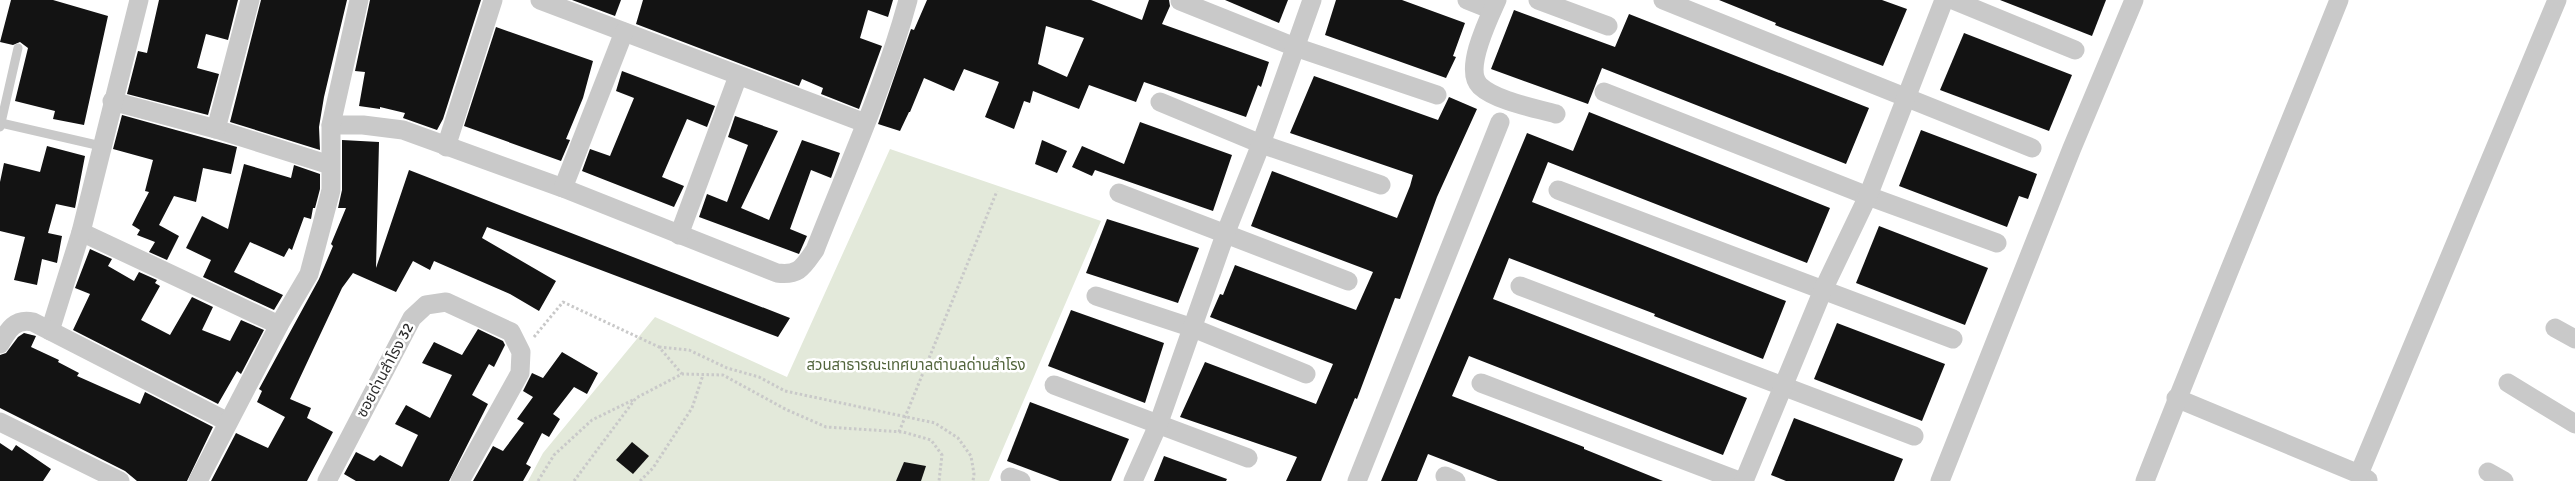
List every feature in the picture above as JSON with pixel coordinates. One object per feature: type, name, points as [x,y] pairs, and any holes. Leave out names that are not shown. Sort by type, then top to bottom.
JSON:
[{"type":"street","points":[[50,331],[81,232],[112,101],[139,0]]},
{"type":"street","points":[[216,129],[250,0]]},
{"type":"street","points":[[198,481],[309,274],[330,190],[331,124],[359,0]]},
{"type":"street","points":[[446,146],[493,0]]},
{"type":"street","points":[[540,0],[865,123]]},
{"type":"street","points":[[331,124],[363,125],[403,130],[563,188],[777,273],[790,274],[803,266],[815,250],[901,27],[908,0]]},
{"type":"street","points":[[1133,481],[1158,425],[1226,232],[1261,144],[1312,0]]},
{"type":"street","points":[[1467,0],[1494,5],[1475,56],[1475,72],[1479,85],[1490,93],[1556,114]]},
{"type":"street","points":[[1538,0],[1608,26]]},
{"type":"street","points":[[1664,0],[2032,148]]},
{"type":"street","points":[[1744,481],[1823,290],[1868,196],[1944,0]]},
{"type":"street","points":[[1953,0],[2075,50]]},
{"type":"street","points":[[1940,481],[2072,148],[2134,0]]},
{"type":"street","points":[[2145,481],[2176,398],[2245,236],[2339,0]]},
{"type":"street","points":[[2176,398],[2364,477],[2557,0]]},
{"type":"street","points":[[1180,1],[1295,47],[1437,95]]},
{"type":"street","points":[[563,188],[624,32]]},
{"type":"street","points":[[679,235],[738,76]]},
{"type":"street","points":[[1604,92],[1868,196],[1997,243]]},
{"type":"street","points":[[112,101],[216,129],[330,165]]},
{"type":"street","points":[[1160,102],[1261,144],[1381,185]]},
{"type":"street","points":[[1357,481],[1500,122]]},
{"type":"street","points":[[1558,190],[1954,339]]},
{"type":"street","points":[[1119,193],[1226,232],[1348,280]]},
{"type":"street","points":[[81,232],[280,325]]},
{"type":"street","points":[[1520,286],[1914,436]]},
{"type":"street","points":[[1096,296],[1193,328],[1306,374]]},
{"type":"street","name":"ซอยด่านสำโรง 32","points":[[327,481],[412,318],[426,305],[446,302],[511,332],[520,352]]},
{"type":"street","points":[[0,344],[15,323],[23,320],[50,331],[228,422]]},
{"type":"street","points":[[2555,328],[2575,339]]},
{"type":"street","points":[[460,481],[520,373],[520,352]]},
{"type":"street","points":[[1480,383],[1739,481]]},
{"type":"street","points":[[2508,383],[2575,424]]},
{"type":"street","points":[[1054,385],[1248,458]]},
{"type":"street","points":[[0,422],[120,481]]},
{"type":"lane","points":[[18,48],[0,125],[101,146]]},
{"type":"path","points":[[899,432],[996,191]]},
{"type":"path","points":[[520,352],[563,302],[659,346],[689,350],[727,368],[759,377],[785,391],[905,415],[935,423],[958,438],[971,456],[974,474],[973,481]]},
{"type":"path","points":[[659,346],[682,374]]},
{"type":"path","points":[[538,481],[554,455],[592,420],[682,374],[723,375],[786,410],[826,427],[899,432],[931,440],[942,455],[940,481]]},
{"type":"path","points":[[640,481],[653,468],[692,408],[703,374]]},
{"type":"path","points":[[574,481],[636,398]]},
{"type":"green space","name":"สวนสาธารณะเทศบาลตำบลด่านสำโรง","points":[[890,149],[1101,221],[989,481],[528,481],[543,453],[655,317],[787,377]]},
{"type":"building","points":[[11,0],[53,0],[108,16],[84,125],[53,119],[55,111],[15,101],[28,48],[20,42],[13,45],[0,42]]},
{"type":"building","points":[[159,0],[238,0],[228,40],[206,34],[197,68],[219,74],[208,115],[127,94],[138,51],[147,53]]},
{"type":"building","points":[[261,0],[347,0],[324,97],[319,127],[320,150],[230,122]]},
{"type":"building","points":[[370,0],[481,0],[443,119],[437,130],[403,118],[405,113],[380,107],[380,109],[359,106],[365,72],[355,71]]},
{"type":"building","points":[[572,0],[621,0],[615,16]]},
{"type":"building","points":[[643,0],[893,0],[888,17],[868,10],[860,38],[882,46],[859,109],[821,94],[823,88],[802,79],[799,86],[636,24]]},
{"type":"building","points":[[927,0],[1091,0],[1142,20],[1149,0],[1169,0],[1170,6],[1162,24],[1269,62],[1261,87],[1258,85],[1246,117],[1144,82],[1136,102],[1089,85],[1079,109],[1033,91],[1030,103],[1024,101],[1014,129],[985,117],[999,82],[964,69],[954,91],[924,78],[900,131],[878,124],[911,29],[914,30]],"holes":[[[1046,26],[1084,38],[1067,77],[1038,64]]]},
{"type":"building","points":[[1225,0],[1288,0],[1279,23]]},
{"type":"building","points":[[1336,0],[1402,0],[1465,23],[1453,56],[1456,57],[1446,78],[1325,35]]},
{"type":"building","points":[[1719,0],[1882,0],[1907,9],[1883,66],[1775,25],[1776,23]]},
{"type":"building","points":[[2000,0],[2106,0],[2092,36]]},
{"type":"building","points":[[1514,10],[1615,47],[1629,14],[1869,108],[1846,164],[1602,68],[1588,104],[1491,69]]},
{"type":"building","points":[[496,27],[593,61],[583,98],[566,139],[570,140],[561,161],[464,126]]},
{"type":"building","points":[[1964,33],[2072,75],[2049,131],[1940,90]]},
{"type":"building","points":[[622,71],[715,106],[707,127],[687,119],[662,177],[684,186],[674,207],[582,171],[590,149],[610,156],[634,98],[616,91]]},
{"type":"building","points":[[1314,76],[1438,120],[1449,97],[1477,109],[1437,197],[1400,299],[1395,298],[1357,399],[1355,398],[1321,481],[1286,481],[1297,457],[1180,417],[1205,362],[1316,404],[1333,364],[1210,317],[1220,294],[1223,295],[1235,265],[1356,310],[1373,272],[1251,226],[1272,171],[1397,218],[1410,186],[1413,175],[1290,133]]},
{"type":"building","points":[[1589,112],[1830,208],[1807,263],[1548,162],[1532,202],[1786,301],[1763,359],[1654,316],[1655,314],[1509,258],[1493,299],[1747,398],[1723,455],[1469,356],[1452,396],[1584,447],[1584,449],[1663,481],[1498,481],[1428,454],[1417,481],[1381,481],[1527,133],[1573,151]]},
{"type":"building","points":[[122,115],[237,147],[231,174],[203,168],[196,202],[174,196],[159,225],[179,236],[167,260],[149,252],[155,242],[137,235],[140,230],[132,225],[149,192],[145,191],[153,160],[113,149]]},
{"type":"building","points":[[735,116],[778,131],[741,208],[769,220],[802,140],[840,153],[831,178],[811,170],[790,229],[807,236],[799,254],[699,217],[707,194],[727,202],[748,145],[728,137]]},
{"type":"building","points":[[1140,122],[1232,155],[1213,211],[1095,170],[1092,176],[1072,167],[1082,146],[1124,164]]},
{"type":"building","points":[[1921,130],[2037,174],[2028,199],[2019,196],[2007,227],[1899,186]]},
{"type":"building","points":[[342,140],[379,142],[376,268],[409,170],[790,318],[778,337],[487,227],[482,238],[556,281],[539,311],[510,294],[434,261],[430,270],[413,261],[396,292],[353,273],[342,288],[290,399],[311,408],[307,418],[333,432],[307,481],[211,481],[236,433],[268,448],[285,417],[257,402],[262,391],[259,389],[319,279],[346,208],[338,208],[342,190]]},
{"type":"building","points":[[1042,140],[1067,151],[1057,173],[1035,164]]},
{"type":"building","points":[[47,146],[85,156],[75,208],[56,204],[48,233],[62,236],[57,263],[42,259],[37,285],[14,280],[25,237],[0,231],[0,182],[4,163],[40,172]]},
{"type":"building","points":[[244,164],[291,178],[294,165],[320,174],[320,189],[311,219],[304,217],[292,250],[289,248],[284,257],[250,242],[234,272],[283,295],[274,310],[203,277],[211,260],[186,248],[202,216],[228,229]]},
{"type":"building","points":[[1107,219],[1199,248],[1178,303],[1086,273]]},
{"type":"building","points":[[1879,226],[1988,268],[1965,325],[1856,283]]},
{"type":"building","points":[[90,249],[112,259],[108,266],[134,281],[139,272],[157,280],[155,283],[160,286],[141,320],[170,335],[192,297],[213,307],[202,330],[230,341],[241,320],[264,330],[241,374],[237,371],[218,404],[73,330],[90,294],[75,288]]},
{"type":"building","points":[[1071,310],[1164,343],[1145,403],[1048,366]]},
{"type":"building","points":[[1837,323],[1945,364],[1922,421],[1814,379]]},
{"type":"building","points":[[478,329],[503,341],[505,345],[494,367],[489,364],[472,395],[488,404],[449,481],[356,481],[344,474],[356,452],[374,461],[380,455],[402,467],[418,435],[395,424],[406,405],[430,418],[452,375],[422,363],[434,342],[462,355]]},
{"type":"building","points":[[24,333],[36,336],[31,347],[59,360],[58,362],[79,373],[77,376],[140,404],[145,392],[213,427],[187,481],[137,481],[125,471],[0,408],[0,355],[6,353],[18,337]]},
{"type":"building","points":[[562,352],[598,373],[587,394],[574,387],[553,414],[560,419],[549,437],[542,433],[526,464],[531,467],[523,481],[473,481],[493,446],[503,451],[524,423],[517,419],[533,397],[523,391],[532,373],[543,378]]},
{"type":"building","points":[[1030,402],[1129,439],[1111,481],[1060,481],[1007,461]]},
{"type":"building","points":[[1794,418],[1903,459],[1894,481],[1786,481],[1771,475]]},
{"type":"building","points":[[632,442],[649,456],[633,474],[616,460]]},
{"type":"building","points":[[0,443],[12,451],[16,445],[51,469],[43,481],[0,481]]},
{"type":"building","points":[[1164,456],[1227,479],[1226,481],[1154,481]]},
{"type":"building","points":[[904,462],[926,466],[921,481],[896,481]]}]
